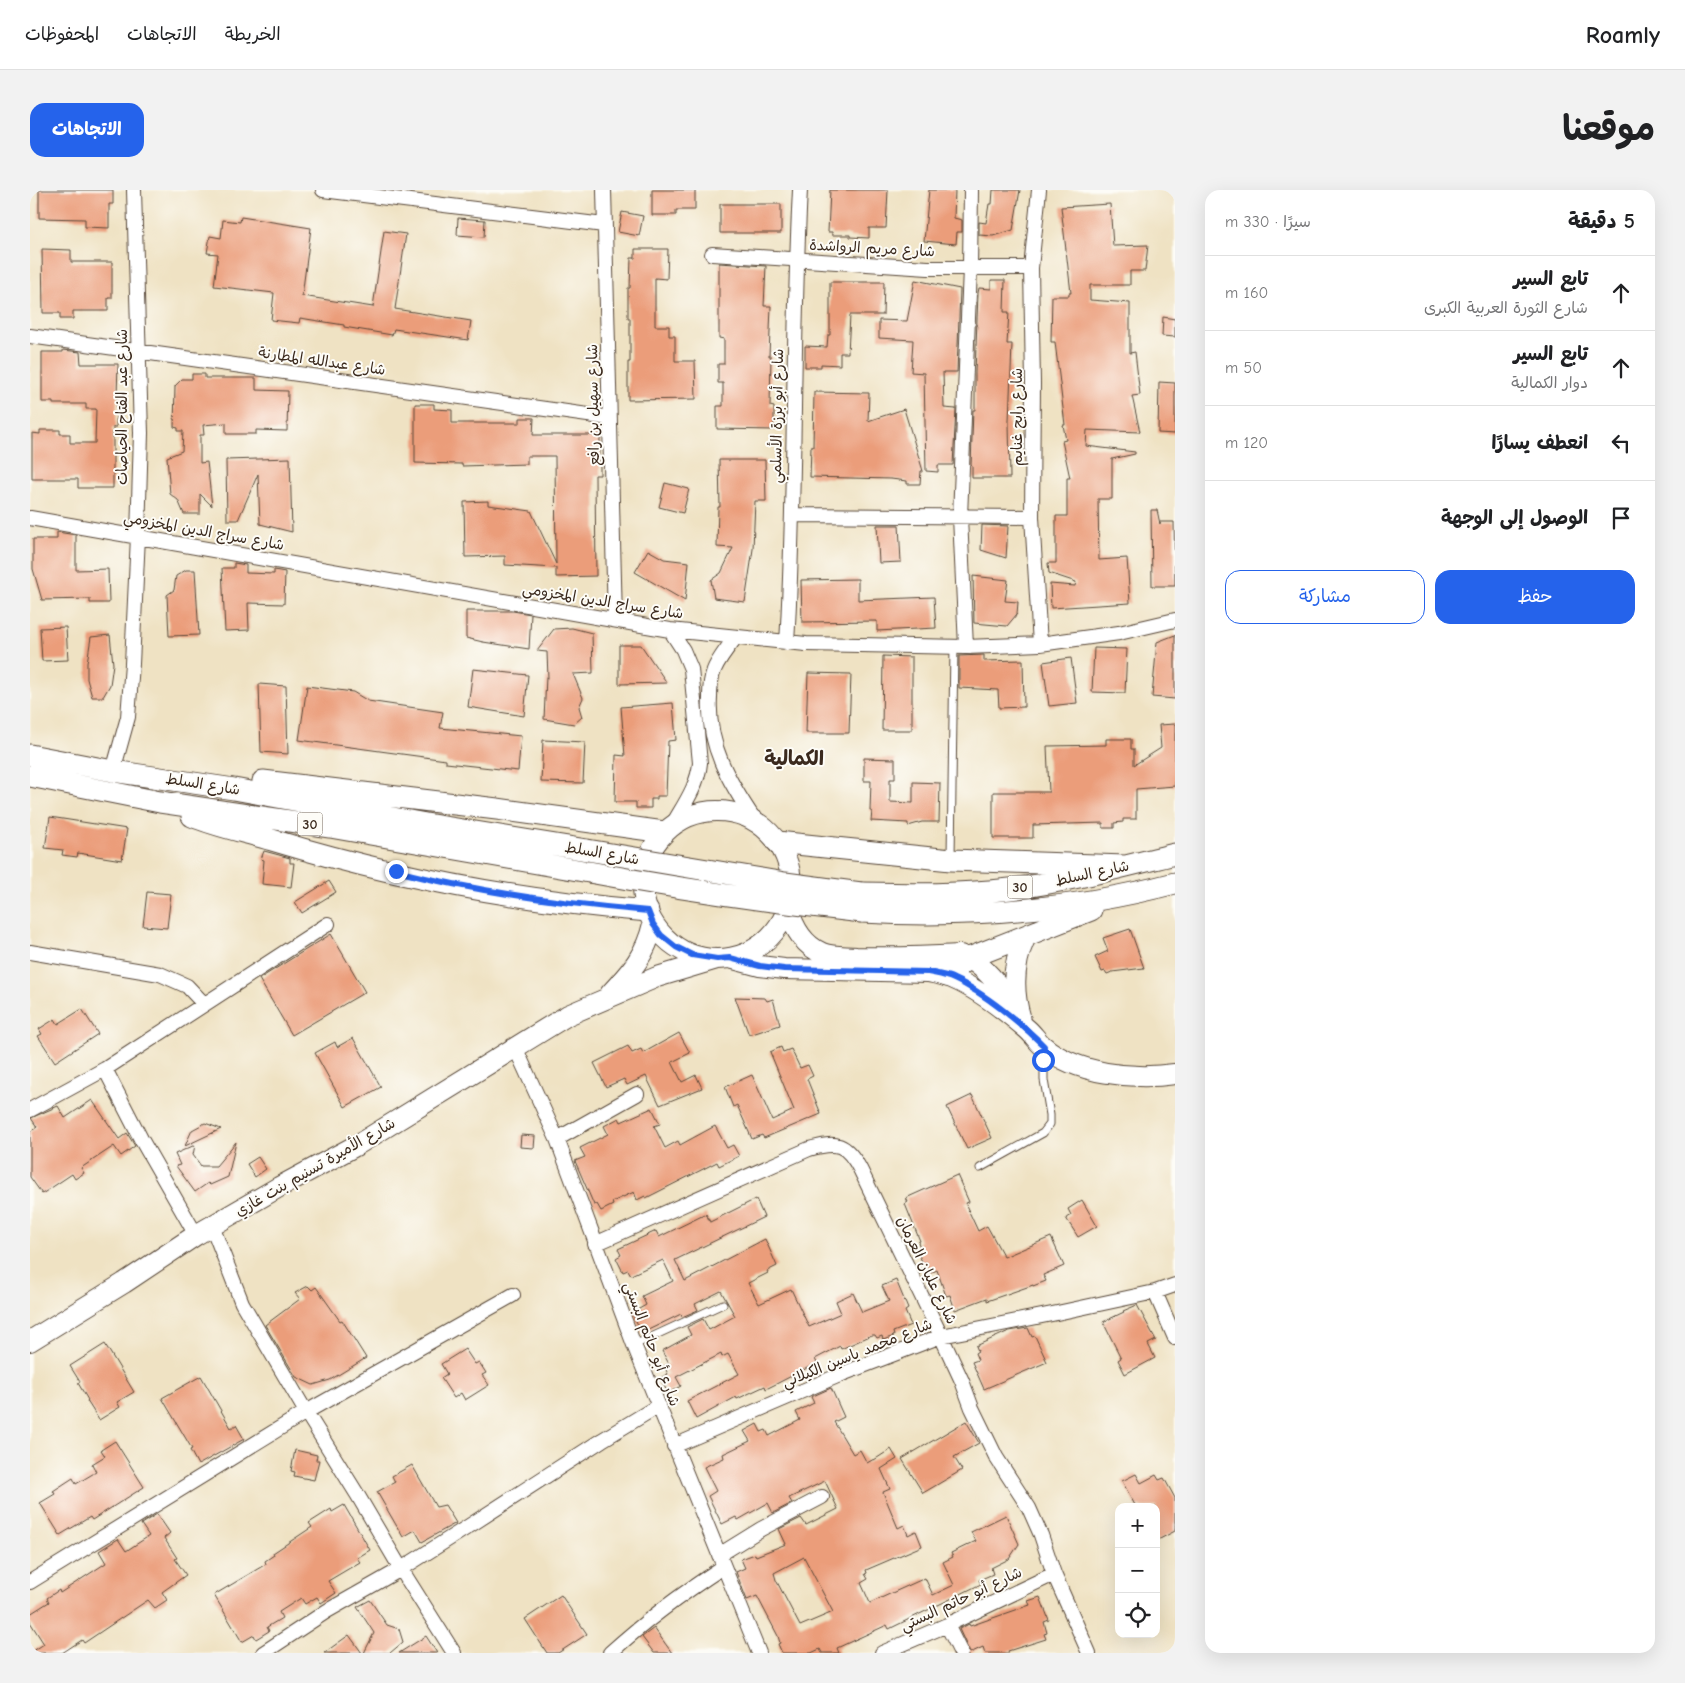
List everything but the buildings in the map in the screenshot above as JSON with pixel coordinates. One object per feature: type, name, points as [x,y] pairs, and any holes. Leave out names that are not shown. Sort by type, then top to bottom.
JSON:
[{"type":"main road","name":"شارع السلط","points":[[30,755],[113,771],[188,781],[785,884],[862,902],[896,914],[978,914],[1086,902],[1143,892],[1175,883]]},
{"type":"main road","name":"شارع السلط","points":[[30,776],[160,802],[330,827],[684,890],[768,902],[862,902],[932,894],[1012,889],[1062,880],[1175,854]]},
{"type":"main road","points":[[188,781],[235,779],[268,782],[612,824],[668,829]]},
{"type":"main road","points":[[160,802],[228,828],[309,852],[359,864],[396,871],[444,884],[650,918]]},
{"type":"main road","points":[[724,958],[755,949],[775,931],[788,908],[791,885],[788,862],[777,842],[763,827],[746,816],[722,811],[697,813],[679,821],[668,829],[651,849],[644,869],[642,891],[650,918],[661,935],[676,947],[692,955],[724,958],[784,969],[928,972],[947,976],[979,994],[1024,1024]]},
{"type":"main road","points":[[777,842],[951,860],[1125,866]]},
{"type":"main road","points":[[947,976],[969,958],[1025,937],[1068,918],[1143,892]]},
{"type":"main road","points":[[788,908],[796,930],[813,948],[823,954],[888,958],[960,955],[969,958],[986,971],[999,986],[1024,1024],[1044,1046],[1070,1061],[1095,1071],[1129,1076],[1175,1074]]},
{"type":"main road","name":"شارع الأميرة تسنيم بنت غازي","points":[[604,1001],[635,965],[645,949],[650,918]]},
{"type":"main road","points":[[1024,1024],[1014,992],[1021,944],[1025,937]]},
{"type":"main road","name":"شارع الأميرة تسنيم بنت غازي","points":[[30,1341],[124,1283],[204,1230],[358,1145],[568,1015],[657,977],[724,958]]},
{"type":"street","name":"شارع عبد الفتاح الحياصات","points":[[113,771],[128,717],[138,536],[141,433],[134,190]]},
{"type":"street","points":[[323,190],[604,225]]},
{"type":"street","name":"شارع سهيل بن رافع","points":[[604,190],[615,619]]},
{"type":"street","name":"شارع أبو برزة الأسلمي","points":[[787,642],[800,190]]},
{"type":"street","points":[[960,648],[960,517],[970,268],[971,190]]},
{"type":"street","name":"شارع رابح غنايم","points":[[1039,190],[1031,268],[1033,384],[1032,517],[1040,644]]},
{"type":"street","name":"شارع مريم الرواشدة","points":[[712,254],[928,268],[1031,268]]},
{"type":"street","name":"شارع عبدالله المطارنة","points":[[30,336],[609,418]]},
{"type":"street","points":[[792,515],[1032,517]]},
{"type":"street","name":"شارع سراج الدين المخزومي","points":[[30,518],[670,630],[787,642],[849,646],[960,648],[1040,644],[1109,635],[1175,620]]},
{"type":"street","points":[[670,630],[683,650],[691,669],[702,715],[712,735],[721,763],[756,822]]},
{"type":"street","points":[[668,829],[687,799],[699,772],[699,743],[702,715],[715,669],[736,637]]},
{"type":"street","points":[[30,1110],[105,1069],[328,924]]},
{"type":"street","points":[[30,952],[160,974],[187,986],[204,1004]]},
{"type":"street","name":"شارع أبو حاتم البستي","points":[[515,1047],[557,1139],[634,1345],[759,1653]]},
{"type":"street","points":[[105,1069],[141,1139],[204,1230],[242,1303],[306,1412],[454,1653]]},
{"type":"street","points":[[557,1139],[637,1094]]},
{"type":"street","name":"شارع عليان العرمان","points":[[595,1244],[809,1149],[822,1145],[842,1147],[850,1152],[941,1336],[972,1408],[996,1457],[1029,1508],[1041,1535],[1054,1574],[1088,1653]]},
{"type":"street","name":"شارع محمد ياسين الكيلاني","points":[[674,1446],[842,1374],[941,1336],[1155,1292],[1175,1285]]},
{"type":"street","points":[[1155,1292],[1175,1338]]},
{"type":"street","points":[[30,1582],[306,1412],[513,1295]]},
{"type":"street","points":[[264,1653],[327,1611],[401,1569],[658,1406]]},
{"type":"street","points":[[610,1653],[636,1629],[767,1525],[822,1497]]},
{"type":"street","name":"شارع أبو حاتم البستي","points":[[882,1653],[1054,1574]]},
{"type":"street","points":[[946,1625],[961,1653]]},
{"type":"lane","points":[[951,860],[960,648]]},
{"type":"lane","points":[[980,1168],[1043,1133],[1050,1124],[1044,1080],[1044,1046]]},
{"type":"lane","points":[[634,1345],[723,1304]]},
{"type":"district","name":"الكمالية","points":[[794,758]]},
{"type":"route","points":[[396,871],[444,884],[542,900],[585,906],[648,911],[653,924],[661,935],[676,947],[692,955],[717,959],[730,958],[760,966],[784,969],[928,972],[954,978],[1028,1030],[1044,1046],[1043,1060]]}]
